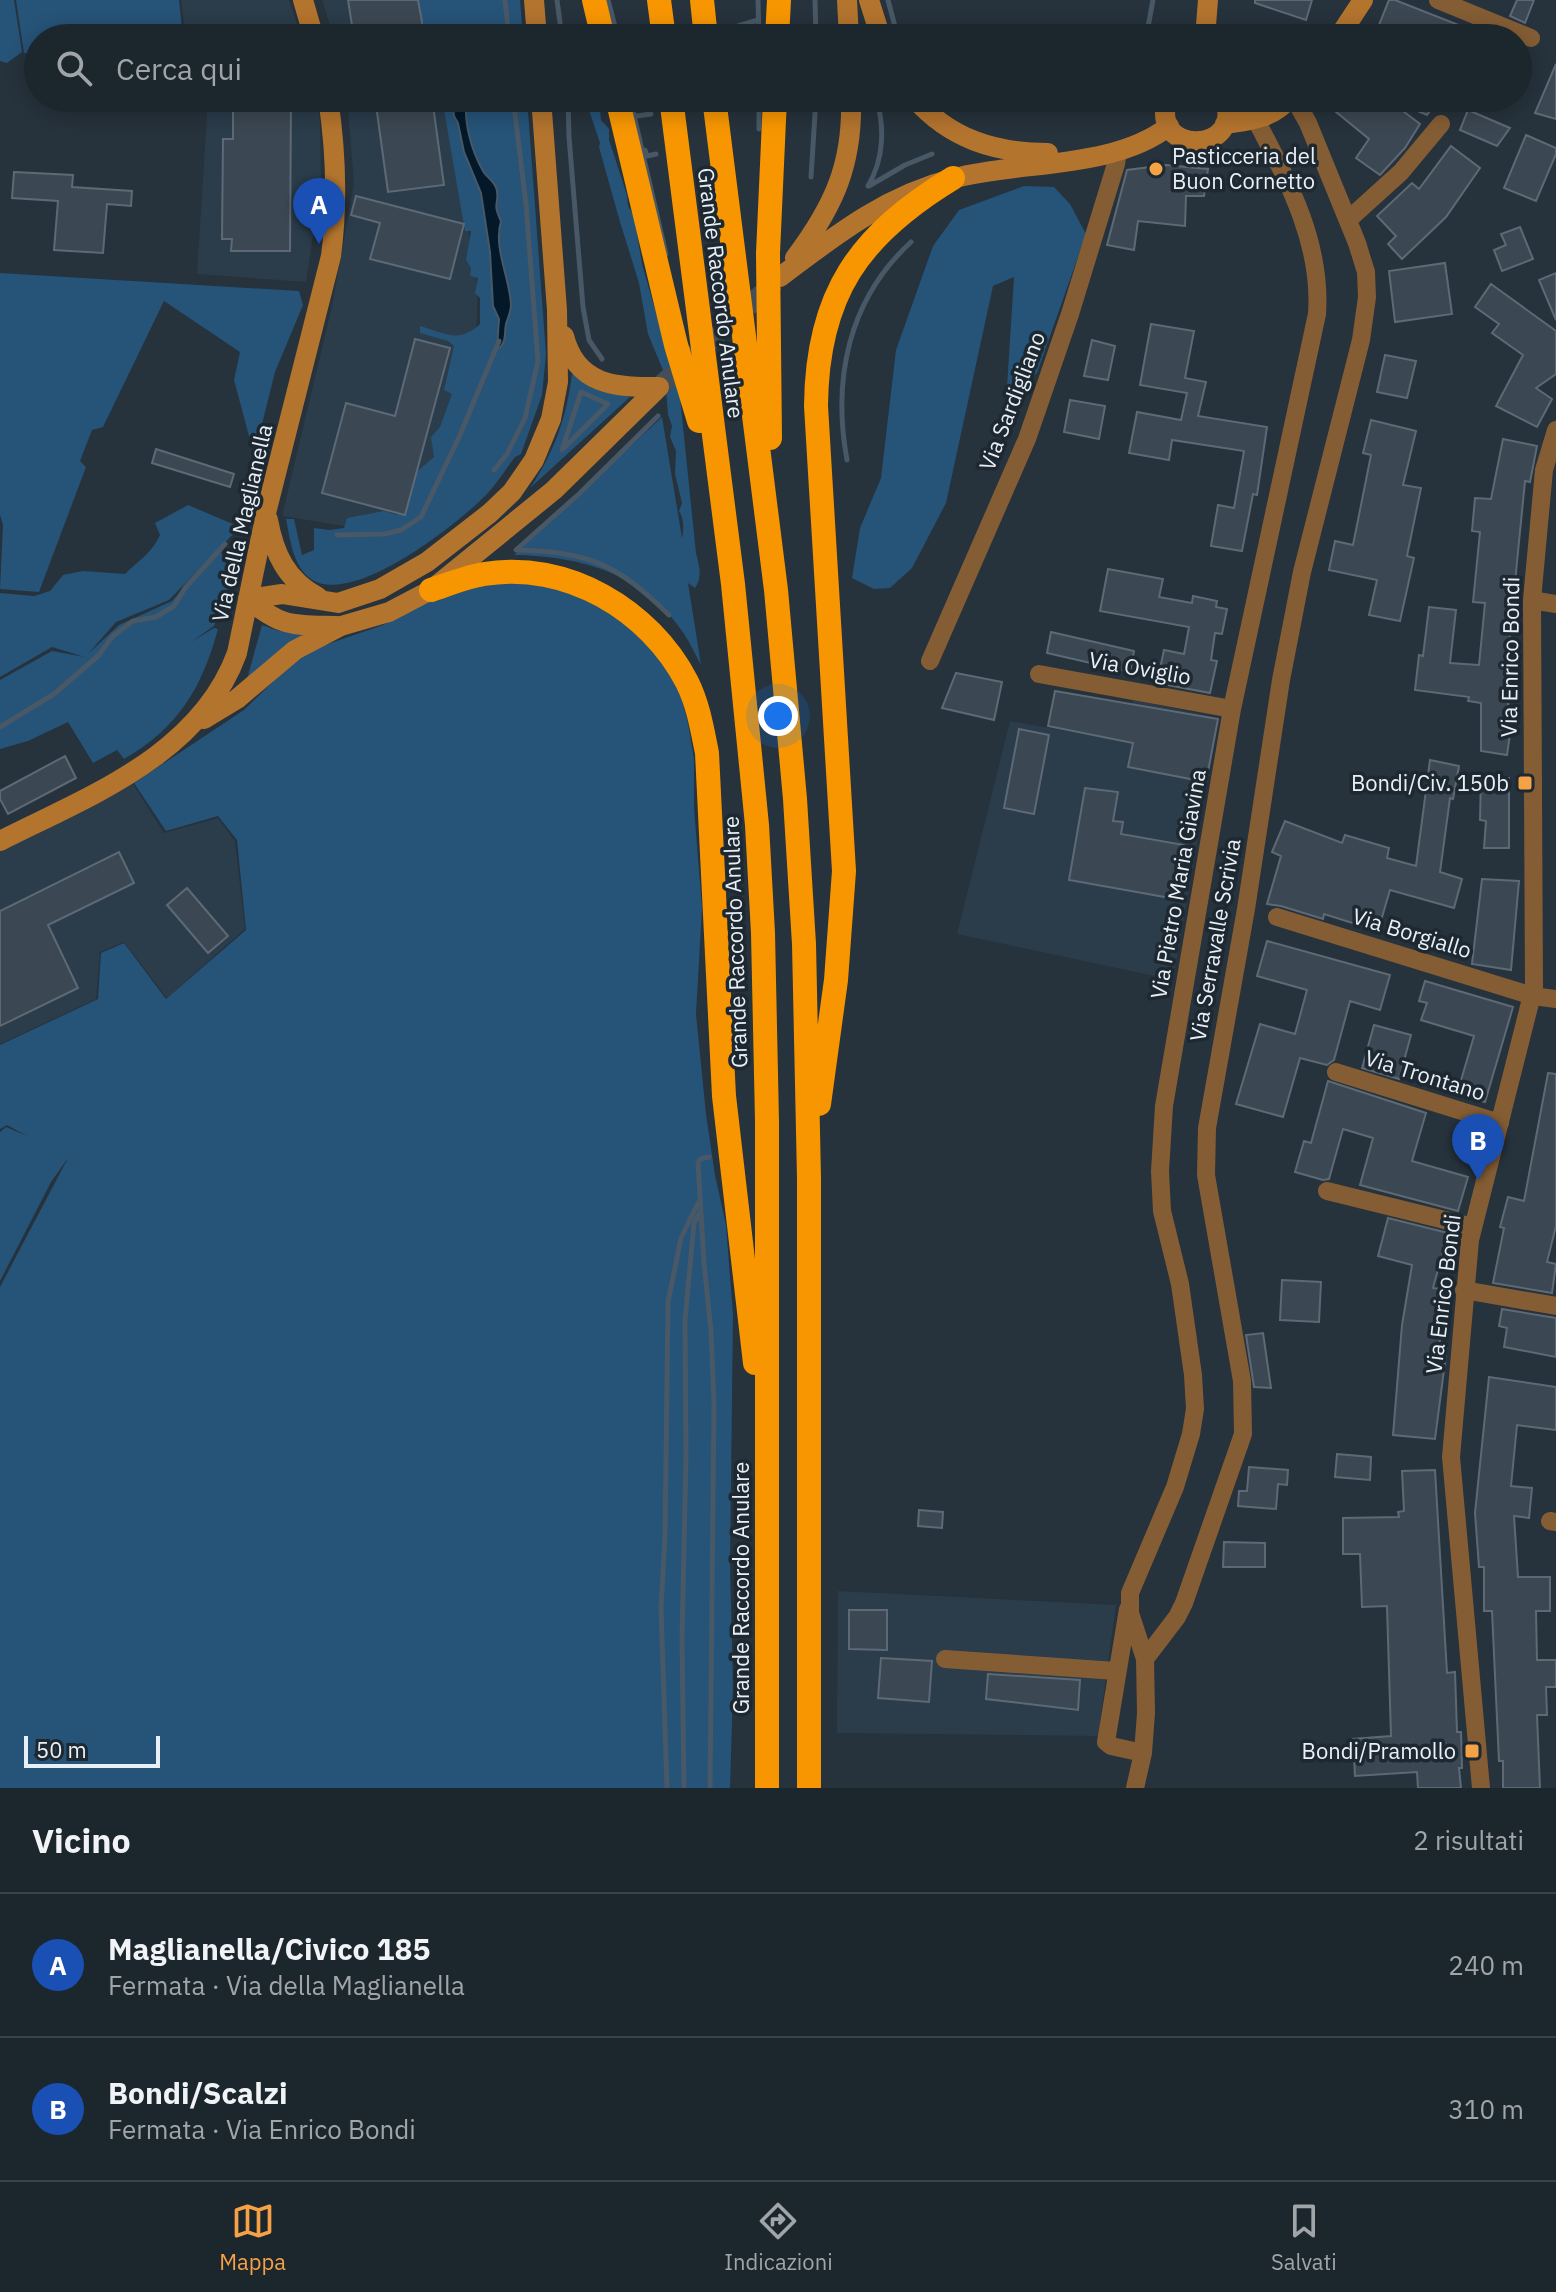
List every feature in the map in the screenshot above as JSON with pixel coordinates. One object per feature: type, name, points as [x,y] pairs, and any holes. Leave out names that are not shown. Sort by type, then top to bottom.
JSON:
[{"type":"highway","points":[[594,0],[600,24]]},
{"type":"highway","points":[[659,0],[662,24]]},
{"type":"highway","points":[[702,0],[705,24]]},
{"type":"highway","points":[[778,24],[779,0]]},
{"type":"highway","points":[[620,112],[676,345],[720,491]]},
{"type":"highway","name":"Grande Raccordo Anulare","points":[[673,112],[753,769],[763,933],[767,1121],[767,1788]]},
{"type":"highway","name":"Grande Raccordo Anulare","points":[[716,112],[771,544],[796,813],[804,944],[809,1178],[809,1788]]},
{"type":"highway","points":[[771,544],[768,253],[774,112]]},
{"type":"highway","points":[[809,1178],[836,980],[844,871],[816,406],[819,349],[834,301],[865,249],[909,206],[953,178]]},
{"type":"highway","points":[[431,590],[463,579],[501,573],[547,576],[577,584],[609,599],[638,620],[673,659],[687,683],[699,713],[707,753],[725,1111],[752,1346],[767,1410]]},
{"type":"main road","points":[[303,0],[310,24]]},
{"type":"main road","points":[[534,0],[536,24]]},
{"type":"main road","points":[[847,0],[848,24]]},
{"type":"main road","points":[[869,0],[877,24]]},
{"type":"main road","points":[[1206,24],[1208,0]]},
{"type":"main road","points":[[1347,24],[1363,0]]},
{"type":"main road","name":"Via della Maglianella","points":[[0,841],[127,775],[162,751],[190,727],[214,699],[232,668],[266,513],[331,256],[336,176],[329,112]]},
{"type":"main road","points":[[248,599],[282,594],[332,603],[358,599],[413,572],[472,529],[512,492],[534,460],[551,419],[558,382],[557,310],[542,112]]},
{"type":"main road","points":[[851,112],[850,137],[840,183],[817,228],[780,277],[868,213],[912,192],[953,178],[1109,152],[1148,140],[1169,126]]},
{"type":"main road","points":[[928,112],[955,132],[1000,150],[1109,152]]},
{"type":"main road","points":[[1166,112],[1175,134],[1193,142],[1212,138],[1225,124],[1227,112]]},
{"type":"main road","points":[[1225,124],[1256,120],[1274,112]]},
{"type":"main road","points":[[190,727],[237,699],[295,650],[341,626],[389,612],[431,590],[554,490],[659,387],[620,387],[588,374],[567,351],[557,310]]},
{"type":"main road","points":[[266,513],[273,545],[282,564],[302,587],[332,603]]},
{"type":"main road","points":[[248,599],[270,617],[289,624],[341,626]]},
{"type":"street","points":[[1438,0],[1497,24]]},
{"type":"street","name":"Via Serravalle Scrivia","points":[[1145,1659],[1184,1603],[1243,1434],[1242,1381],[1206,1175],[1207,1128],[1246,909],[1281,680],[1302,572],[1364,327],[1366,272],[1348,220],[1301,112]]},
{"type":"street","name":"Via Pietro Maria Giavina","points":[[1143,1753],[1111,1746],[1106,1742],[1116,1671],[1130,1593],[1175,1487],[1195,1409],[1180,1284],[1162,1211],[1160,1171],[1164,1106],[1232,709],[1312,341],[1318,288],[1315,262],[1300,210],[1256,120]]},
{"type":"street","points":[[1348,220],[1401,172],[1441,124]]},
{"type":"street","name":"Via Sardigliano","points":[[930,661],[1027,439],[1070,314],[1116,164],[1109,152]]},
{"type":"street","name":"Via Enrico Bondi","points":[[1481,1788],[1450,1468],[1464,1290],[1473,1227],[1533,996],[1536,947],[1532,600],[1544,470],[1556,430]]},
{"type":"street","points":[[1532,600],[1556,604]]},
{"type":"street","name":"Via Oviglio","points":[[1039,674],[1232,709]]},
{"type":"street","name":"Via Borgiallo","points":[[1277,917],[1533,996],[1556,999]]},
{"type":"street","name":"Via Trontano","points":[[1336,1072],[1500,1123]]},
{"type":"street","points":[[1327,1191],[1473,1227]]},
{"type":"street","points":[[1464,1290],[1556,1306]]},
{"type":"street","points":[[1129,1602],[1145,1659],[1143,1753],[1135,1788]]},
{"type":"street","points":[[945,1659],[1116,1671]]},
{"type":"shaded area","points":[[0,0],[14,0],[22,52],[7,63],[0,61]]},
{"type":"shaded area","points":[[16,0],[179,0],[182,24],[24,24],[24,53]]},
{"type":"shaded area","points":[[181,0],[289,0],[297,24],[184,24]]},
{"type":"shaded area","points":[[322,0],[428,0],[432,24],[330,24]]},
{"type":"shaded area","points":[[417,0],[520,0],[522,24],[420,22]]},
{"type":"shaded area","points":[[207,112],[319,112],[321,182],[306,282],[197,274]]},
{"type":"shaded area","points":[[348,112],[448,112],[478,289],[476,333],[416,508],[400,522],[356,528],[282,516],[332,306],[354,184]]},
{"type":"shaded area","points":[[444,112],[528,112],[546,354],[542,395],[521,454],[515,457],[489,492],[471,509],[402,559],[351,582],[329,585],[311,579],[300,567],[293,552],[286,519],[294,519],[302,555],[314,550],[314,528],[344,528],[347,518],[384,511],[397,515],[409,478],[434,457],[431,437],[440,427],[452,394],[444,390],[454,346],[448,341],[420,333],[420,326],[458,335],[480,324],[480,298],[475,293],[478,278],[470,276],[471,268],[466,260],[471,231],[465,231]]},
{"type":"shaded area","points":[[454,112],[466,112],[475,154],[497,191],[496,207],[501,221],[500,252],[511,305],[500,348],[497,347],[499,319],[493,306],[490,252],[481,193],[464,152]]},
{"type":"shaded area","points":[[590,112],[600,112],[601,120],[609,129],[609,140],[628,206],[634,216],[642,264],[680,397],[700,571],[695,588],[688,583],[701,665],[664,608],[627,580],[584,564],[514,555],[662,417],[682,538],[683,535],[679,511],[682,503],[675,474],[676,451],[670,437],[672,426],[668,415],[665,375],[648,334],[639,283]]},
{"type":"shaded area","points":[[1024,186],[1054,187],[1070,204],[1086,234],[1037,373],[1018,389],[1007,387],[1014,277],[993,286],[946,503],[912,568],[890,588],[874,589],[852,578],[860,528],[881,478],[896,350],[933,246],[959,210]]},
{"type":"shaded area","points":[[0,273],[299,291],[303,305],[275,372],[258,440],[249,436],[234,380],[240,352],[164,301],[103,427],[92,430],[80,461],[86,467],[39,592],[0,589],[3,525],[0,515]]},
{"type":"shaded area","points":[[572,374],[604,392],[630,397],[530,488],[558,434]]},
{"type":"shaded area","points":[[188,505],[240,527],[219,548],[232,575],[214,626],[191,642],[214,628],[218,629],[212,650],[195,688],[173,720],[143,747],[124,759],[117,750],[93,763],[68,722],[28,741],[0,749],[0,680],[52,651],[85,657],[52,647],[0,677],[0,593],[34,596],[50,591],[63,575],[83,571],[125,574],[157,541],[160,535],[155,523]],"holes":[[[213,555],[172,601],[119,625],[88,654],[116,622],[169,600]]]},
{"type":"shaded area","points":[[523,581],[562,589],[624,619],[667,666],[680,693],[688,723],[694,759],[694,808],[702,908],[696,1014],[706,1114],[726,1225],[733,1315],[730,1788],[0,1788],[0,1287],[68,1158],[51,1182],[0,1281],[0,1132],[6,1127],[27,1136],[7,1125],[0,1129],[0,1045],[98,999],[101,953],[124,943],[166,999],[246,930],[237,840],[218,816],[166,831],[134,783],[244,710],[302,653],[383,625],[431,600],[474,585]]},
{"type":"shaded area","points":[[262,625],[279,631],[302,632],[301,637],[247,679]]},
{"type":"shaded area","points":[[1133,700],[1219,718],[1173,980],[957,934],[1010,721],[1123,741]]},
{"type":"shaded area","points":[[133,784],[164,833],[218,818],[235,841],[245,929],[167,998],[124,942],[100,952],[96,999],[0,1044],[0,849]]},
{"type":"shaded area","points":[[838,1591],[1116,1605],[1098,1736],[837,1733]]},
{"type":"building","points":[[348,0],[418,0],[422,24],[352,24]]},
{"type":"building","points":[[1255,0],[1312,0],[1306,20],[1255,3]]},
{"type":"building","points":[[1389,0],[1395,0],[1456,24],[1379,24]]},
{"type":"building","points":[[1517,0],[1534,0],[1525,23],[1510,16]]},
{"type":"building","points":[[1556,64],[1556,119],[1535,113]]},
{"type":"building","points":[[233,112],[291,112],[290,251],[231,251],[232,239],[222,239],[223,139],[233,139]]},
{"type":"building","points":[[377,112],[434,112],[444,185],[388,192]]},
{"type":"building","points":[[1336,112],[1404,112],[1420,124],[1405,148],[1380,175],[1356,158],[1369,139]]},
{"type":"building","points":[[1467,112],[1510,128],[1497,146],[1460,130]]},
{"type":"building","points":[[1526,135],[1556,148],[1536,201],[1504,188]]},
{"type":"building","points":[[1451,146],[1480,168],[1446,217],[1402,259],[1388,244],[1396,236],[1377,216],[1412,183],[1419,189]]},
{"type":"building","points":[[1166,165],[1208,169],[1204,196],[1186,196],[1185,226],[1138,221],[1134,250],[1107,245],[1127,170]]},
{"type":"building","points":[[14,172],[73,175],[72,187],[132,191],[131,206],[107,204],[103,253],[54,250],[58,201],[12,198]]},
{"type":"building","points":[[356,196],[464,224],[450,279],[370,259],[380,223],[351,215]]},
{"type":"building","points":[[1520,227],[1533,259],[1502,271],[1494,250],[1506,245],[1501,234]]},
{"type":"building","points":[[1445,263],[1452,314],[1395,322],[1389,271]]},
{"type":"building","points":[[1556,273],[1556,320],[1539,280]]},
{"type":"building","points":[[1491,284],[1556,331],[1556,374],[1536,388],[1552,399],[1537,427],[1496,406],[1523,355],[1492,333],[1499,324],[1475,307]]},
{"type":"building","points":[[1151,324],[1194,331],[1185,378],[1206,382],[1198,416],[1267,427],[1257,495],[1253,494],[1242,551],[1211,546],[1218,505],[1234,508],[1244,451],[1172,440],[1169,460],[1129,453],[1137,412],[1181,420],[1187,393],[1140,385]]},
{"type":"building","points":[[415,339],[450,348],[405,515],[322,493],[346,403],[395,416]]},
{"type":"building","points":[[1092,340],[1115,346],[1108,380],[1084,376]]},
{"type":"building","points":[[1385,355],[1416,361],[1407,398],[1377,392]]},
{"type":"building","points":[[1070,400],[1105,406],[1099,439],[1064,432]]},
{"type":"building","points":[[1371,420],[1416,431],[1403,485],[1421,488],[1407,556],[1414,558],[1400,621],[1369,615],[1377,580],[1329,570],[1335,541],[1353,545],[1371,455],[1363,453]]},
{"type":"building","points":[[1503,439],[1537,446],[1530,482],[1525,481],[1517,562],[1507,667],[1511,667],[1507,720],[1512,720],[1507,755],[1481,751],[1481,703],[1468,701],[1469,697],[1415,690],[1429,607],[1456,610],[1450,663],[1479,665],[1485,603],[1473,602],[1480,532],[1472,531],[1475,498],[1491,499]]},
{"type":"building","points":[[156,449],[234,474],[230,487],[152,463]]},
{"type":"building","points":[[1108,569],[1163,579],[1159,597],[1192,603],[1193,596],[1217,601],[1216,607],[1227,609],[1222,634],[1215,633],[1211,660],[1217,661],[1210,693],[1157,683],[1164,650],[1184,654],[1189,627],[1100,611]]},
{"type":"building","points":[[1051,632],[1134,651],[1130,672],[1047,653]]},
{"type":"building","points":[[956,673],[1002,682],[994,720],[942,708]]},
{"type":"building","points":[[1055,691],[1218,719],[1206,782],[1128,767],[1133,743],[1048,726]]},
{"type":"building","points":[[1019,729],[1049,735],[1034,814],[1004,808]]},
{"type":"building","points":[[65,756],[76,778],[8,814],[0,799],[0,791]]},
{"type":"building","points":[[1430,760],[1459,766],[1453,799],[1450,798],[1440,872],[1462,879],[1454,908],[1390,890],[1378,931],[1324,914],[1323,919],[1267,904],[1281,856],[1272,852],[1285,821],[1342,843],[1345,835],[1389,848],[1387,858],[1416,866]]},
{"type":"building","points":[[1481,778],[1509,778],[1509,848],[1484,848],[1486,821],[1480,820]]},
{"type":"building","points":[[1085,788],[1118,792],[1113,821],[1123,822],[1121,834],[1184,845],[1176,899],[1069,880]]},
{"type":"building","points":[[119,852],[134,883],[48,925],[78,988],[0,1026],[0,911]]},
{"type":"building","points":[[1482,879],[1519,881],[1511,970],[1472,964]]},
{"type":"building","points":[[187,888],[228,936],[208,953],[167,905]]},
{"type":"building","points":[[1267,941],[1390,975],[1380,1010],[1350,1001],[1334,1060],[1327,1065],[1300,1058],[1283,1117],[1236,1104],[1260,1024],[1295,1034],[1307,990],[1257,976]]},
{"type":"building","points":[[1425,981],[1513,1007],[1485,1102],[1457,1094],[1474,1036],[1421,1020],[1427,1003],[1419,1001]]},
{"type":"building","points":[[1374,1025],[1411,1035],[1399,1079],[1362,1068]]},
{"type":"building","points":[[1548,1073],[1556,1074],[1556,1226],[1547,1262],[1556,1264],[1552,1293],[1493,1283],[1504,1228],[1500,1227],[1508,1197],[1524,1201]]},
{"type":"building","points":[[1328,1081],[1426,1113],[1412,1161],[1468,1177],[1458,1211],[1360,1185],[1373,1138],[1343,1129],[1329,1179],[1295,1172],[1304,1141],[1311,1143]]},
{"type":"building","points":[[1388,1218],[1448,1233],[1433,1288],[1448,1290],[1439,1346],[1447,1347],[1435,1439],[1393,1435],[1402,1325],[1412,1265],[1378,1256]]},
{"type":"building","points":[[1282,1280],[1321,1282],[1319,1322],[1280,1320]]},
{"type":"building","points":[[1502,1309],[1556,1318],[1556,1357],[1504,1347],[1507,1328],[1499,1326]]},
{"type":"building","points":[[1263,1333],[1271,1388],[1254,1387],[1246,1335]]},
{"type":"building","points":[[1489,1377],[1556,1387],[1556,1430],[1517,1425],[1511,1486],[1532,1488],[1529,1518],[1514,1516],[1518,1577],[1550,1577],[1550,1611],[1536,1611],[1537,1660],[1556,1660],[1556,1687],[1546,1687],[1547,1715],[1537,1715],[1540,1788],[1503,1788],[1503,1761],[1499,1761],[1492,1611],[1484,1611],[1484,1567],[1479,1567],[1475,1513]]},
{"type":"building","points":[[1337,1454],[1371,1457],[1370,1480],[1335,1477]]},
{"type":"building","points":[[1249,1467],[1288,1470],[1287,1485],[1278,1484],[1276,1509],[1238,1506],[1239,1491],[1247,1491]]},
{"type":"building","points":[[1435,1470],[1447,1673],[1455,1672],[1457,1732],[1461,1732],[1461,1788],[1418,1788],[1417,1772],[1355,1776],[1353,1739],[1391,1736],[1387,1606],[1362,1607],[1360,1554],[1343,1554],[1343,1518],[1399,1517],[1398,1512],[1404,1511],[1402,1471]]},
{"type":"building","points":[[919,1510],[943,1512],[942,1528],[918,1526]]},
{"type":"building","points":[[1224,1542],[1265,1543],[1265,1567],[1223,1567]]},
{"type":"building","points":[[849,1610],[887,1610],[887,1650],[849,1649]]},
{"type":"building","points":[[881,1658],[932,1661],[929,1702],[878,1698]]},
{"type":"building","points":[[988,1674],[1080,1680],[1078,1710],[986,1699]]},
{"type":"waterway","points":[[505,0],[508,24]]},
{"type":"waterway","points":[[557,0],[560,24]]},
{"type":"waterway","points":[[608,0],[614,24]]},
{"type":"waterway","points":[[758,0],[759,24]]},
{"type":"waterway","points":[[815,0],[816,24]]},
{"type":"waterway","points":[[888,0],[894,24]]},
{"type":"waterway","points":[[1149,24],[1153,0]]},
{"type":"waterway","points":[[745,24],[758,20]]},
{"type":"waterway","points":[[494,470],[507,454],[525,418],[538,361],[526,204],[515,112]]},
{"type":"waterway","points":[[568,112],[583,307],[589,340],[602,359]]},
{"type":"waterway","points":[[633,112],[666,254]]},
{"type":"waterway","points":[[759,112],[759,129]]},
{"type":"waterway","points":[[811,177],[815,112]]},
{"type":"waterway","points":[[868,186],[880,154],[879,112]]},
{"type":"waterway","points":[[637,116],[651,114]]},
{"type":"waterway","points":[[645,150],[647,156],[656,154]]},
{"type":"waterway","points":[[869,186],[905,165],[932,154]]},
{"type":"waterway","points":[[847,460],[842,399],[850,342],[873,289],[890,264],[911,242]]},
{"type":"waterway","points":[[337,535],[385,534],[401,530],[421,517],[460,435],[499,341]]},
{"type":"waterway","points":[[607,405],[562,450],[581,392],[608,404]]},
{"type":"waterway","points":[[658,416],[580,493],[516,550],[563,554],[601,564],[634,584],[669,615]]},
{"type":"waterway","points":[[0,727],[54,694],[98,656],[113,636],[133,621],[156,617],[174,606],[185,588],[225,544]]},
{"type":"waterway","points":[[709,1157],[700,1159],[698,1163],[714,1404],[710,1788]]},
{"type":"waterway","points":[[667,1788],[661,1607],[668,1302],[681,1238],[698,1203]]},
{"type":"waterway","points":[[684,1788],[685,1320],[694,1223],[700,1212]]},
{"type":"tunnel","points":[[659,387],[775,282]]},
{"type":"place","name":"Pasticceria del Buon Cornetto","points":[[1156,169]]},
{"type":"place","name":"Maglianella/Civico 185","points":[[319,244]]},
{"type":"place","name":"Bondi/Civ. 150b","points":[[1525,783]]},
{"type":"place","name":"Bondi/Scalzi","points":[[1478,1180]]},
{"type":"place","name":"Bondi/Pramollo","points":[[1472,1751]]}]
